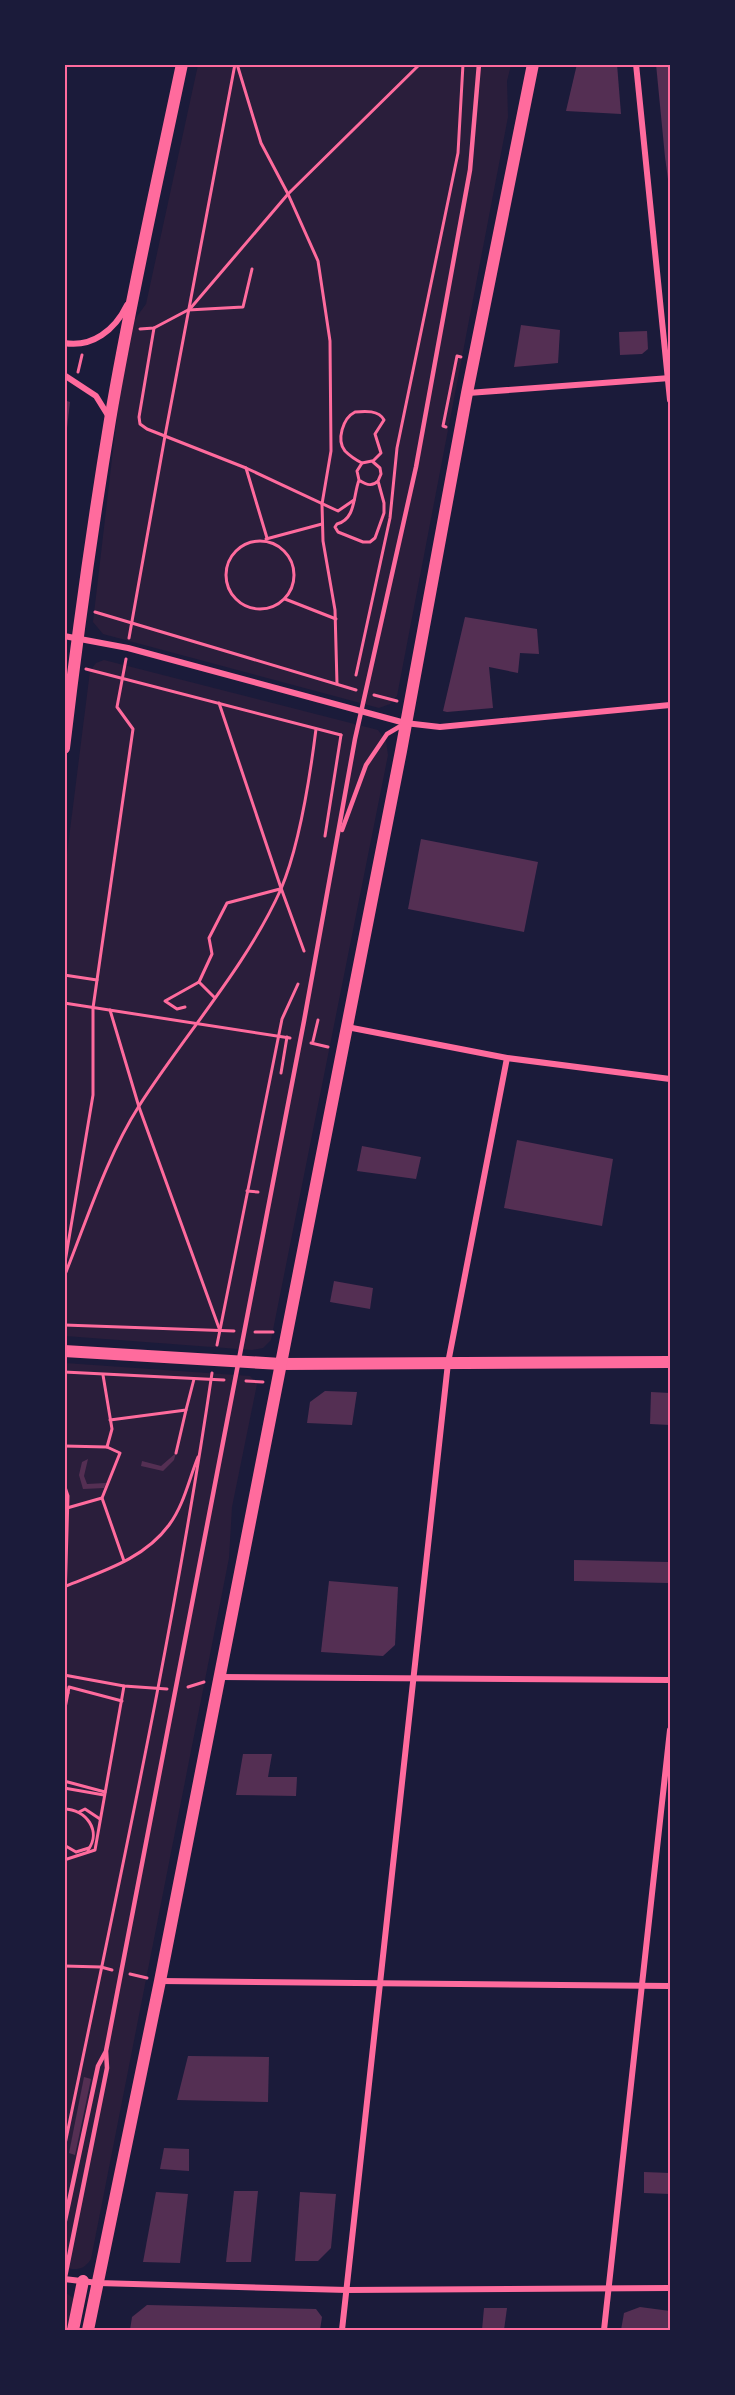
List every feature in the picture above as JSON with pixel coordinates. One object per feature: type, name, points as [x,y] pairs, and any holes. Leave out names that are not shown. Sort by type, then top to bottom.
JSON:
[{"type":"main road","points":[[64,748],[110,419],[182,64]]},
{"type":"main road","points":[[88,2331],[160,1981],[409,705],[467,393],[533,64]]},
{"type":"main road","points":[[64,1351],[281,1364],[670,1362]]},
{"type":"main road","points":[[73,2331],[83,2281]]},
{"type":"street","points":[[636,64],[670,378],[670,400]]},
{"type":"street","points":[[64,343],[75,345],[94,341],[111,328],[124,310],[135,288]]},
{"type":"street","points":[[64,375],[96,396],[110,419]]},
{"type":"street","points":[[467,393],[670,378]]},
{"type":"street","points":[[64,636],[128,648],[405,723],[440,727],[670,705]]},
{"type":"street","points":[[346,1027],[507,1058],[670,1079]]},
{"type":"street","points":[[342,2331],[448,1363],[507,1058]]},
{"type":"street","points":[[219,1677],[670,1680]]},
{"type":"street","points":[[603,2331],[670,1730]]},
{"type":"street","points":[[160,1981],[670,1986]]},
{"type":"street","points":[[65,2280],[98,2283],[347,2290],[670,2288]]},
{"type":"lane","points":[[65,2280],[107,2068],[106,2051],[338,841],[360,712],[416,467],[470,170],[479,64]]},
{"type":"lane","points":[[338,841],[366,765],[387,735],[405,723]]},
{"type":"lane","points":[[64,2225],[98,2066],[106,2051]]},
{"type":"path","points":[[236,64],[261,143],[288,194],[318,261],[330,341],[331,451],[322,504],[322,524],[336,619],[338,684]]},
{"type":"path","points":[[64,1268],[93,1095],[93,1008],[133,729],[117,707],[188,310],[236,64]]},
{"type":"path","points":[[127,330],[154,328],[188,310],[288,194],[420,64]]},
{"type":"path","points":[[356,677],[390,518],[397,448],[458,153],[463,64]]},
{"type":"path","points":[[188,310],[243,307],[252,269]]},
{"type":"path","points":[[154,328],[139,417],[140,424],[246,468],[338,511],[354,500]]},
{"type":"path","points":[[76,381],[86,343]]},
{"type":"path","points":[[362,464],[347,454],[341,442],[345,422],[349,415],[355,412],[376,413],[384,420],[375,434],[381,453],[372,462],[362,464],[357,471],[359,480],[352,510],[348,518],[335,527],[338,532],[363,542],[370,542],[375,538],[384,513],[384,503],[378,481]]},
{"type":"path","points":[[359,480],[366,485],[375,484],[378,481],[381,474],[380,468],[372,462]]},
{"type":"path","points":[[246,468],[267,538]]},
{"type":"path","points":[[262,540],[274,543],[285,551],[292,562],[294,577],[285,599],[274,607],[263,610],[241,604],[226,584],[225,572],[229,557],[238,547],[249,542],[322,524]]},
{"type":"path","points":[[285,599],[336,619]]},
{"type":"path","points":[[82,608],[409,705]]},
{"type":"path","points":[[74,666],[355,739]]},
{"type":"path","points":[[219,703],[304,951]]},
{"type":"path","points":[[64,1277],[119,1142],[139,1107],[253,941],[281,888],[303,807],[316,729]]},
{"type":"path","points":[[324,841],[341,735]]},
{"type":"path","points":[[185,1007],[177,1009],[165,1001],[199,982],[212,954],[209,938],[228,903],[281,888]]},
{"type":"path","points":[[302,962],[306,940]]},
{"type":"path","points":[[219,1330],[282,1019],[298,984],[300,973]]},
{"type":"path","points":[[64,975],[97,980]]},
{"type":"path","points":[[199,982],[214,997]]},
{"type":"path","points":[[64,1003],[279,1035],[342,1050]]},
{"type":"path","points":[[110,1010],[139,1107],[219,1330]]},
{"type":"path","points":[[312,1043],[318,1020]]},
{"type":"path","points":[[281,1073],[287,1037]]},
{"type":"path","points":[[247,1191],[258,1192]]},
{"type":"path","points":[[64,1325],[287,1333]]},
{"type":"path","points":[[64,1372],[277,1383]]},
{"type":"path","points":[[103,1374],[112,1430],[107,1447]]},
{"type":"path","points":[[176,1453],[194,1378]]},
{"type":"path","points":[[64,2149],[157,1688],[201,1450],[211,1379]]},
{"type":"path","points":[[110,1420],[186,1410]]},
{"type":"path","points":[[64,1446],[107,1447],[120,1454],[102,1498],[124,1561]]},
{"type":"path","points":[[66,1586],[124,1561],[145,1549],[169,1525],[186,1494],[201,1450]]},
{"type":"path","points":[[64,1484],[68,1496],[64,1634]]},
{"type":"path","points":[[68,1508],[102,1498]]},
{"type":"path","points":[[64,1675],[124,1686],[176,1690],[219,1677]]},
{"type":"path","points":[[64,1860],[95,1850],[124,1686]]},
{"type":"path","points":[[64,1713],[66,1693],[69,1688],[122,1701]]},
{"type":"path","points":[[64,1781],[105,1794]]},
{"type":"path","points":[[64,1788],[105,1794]]},
{"type":"path","points":[[64,1809],[79,1812],[86,1809],[100,1820]]},
{"type":"path","points":[[79,1812],[91,1825],[97,1839]]},
{"type":"path","points":[[88,1850],[94,1839],[94,1832]]},
{"type":"path","points":[[64,1845],[76,1852],[88,1850],[97,1839]]},
{"type":"shaded area","points":[[198,65],[511,65],[507,81],[508,117],[397,696],[390,704],[379,708],[103,634],[93,622],[127,330],[146,304]]},
{"type":"shaded area","points":[[104,660],[378,730],[386,741],[388,755],[271,1340],[263,1348],[252,1350],[65,1336],[64,878],[90,671],[96,663]]},
{"type":"shaded area","points":[[65,1363],[250,1376],[257,1384],[232,1507],[229,1558],[91,2259],[83,2267],[73,2269],[65,2268]]},
{"type":"shaded area","points":[[65,2292],[74,2299],[67,2330],[65,2330]]},
{"type":"building","points":[[577,64],[617,64],[621,114],[566,111]]},
{"type":"building","points":[[656,64],[670,64],[670,194],[665,157]]},
{"type":"building","points":[[521,325],[560,330],[558,363],[514,367]]},
{"type":"building","points":[[647,331],[648,349],[642,354],[620,355],[619,332]]},
{"type":"building","points":[[64,400],[70,402],[66,437],[64,437]]},
{"type":"building","points":[[465,617],[537,629],[539,654],[520,653],[518,673],[489,667],[493,708],[447,712],[443,711]]},
{"type":"building","points":[[421,839],[538,862],[524,932],[408,909]]},
{"type":"building","points":[[517,1140],[613,1159],[602,1226],[504,1208]]},
{"type":"building","points":[[362,1146],[421,1157],[416,1179],[357,1171]]},
{"type":"building","points":[[334,1281],[373,1288],[370,1309],[330,1302]]},
{"type":"building","points":[[325,1391],[357,1392],[352,1425],[307,1423],[310,1402]]},
{"type":"building","points":[[651,1392],[670,1393],[670,1425],[650,1424]]},
{"type":"building","points":[[176,1453],[174,1460],[163,1471],[141,1466],[142,1461],[161,1466]]},
{"type":"building","points":[[88,1459],[84,1476],[87,1484],[106,1483],[104,1488],[83,1489],[79,1475],[82,1462]]},
{"type":"building","points":[[574,1560],[668,1562],[668,1583],[574,1581]]},
{"type":"building","points":[[329,1581],[398,1587],[395,1645],[383,1656],[321,1652]]},
{"type":"building","points":[[243,1754],[272,1754],[268,1777],[297,1777],[296,1796],[236,1795]]},
{"type":"building","points":[[670,1936],[670,1955],[668,1952]]},
{"type":"building","points":[[188,2056],[269,2057],[268,2102],[177,2100]]},
{"type":"building","points":[[84,2077],[91,2079],[75,2155],[69,2153]]},
{"type":"building","points":[[164,2148],[189,2149],[189,2171],[160,2169]]},
{"type":"building","points":[[644,2172],[670,2173],[670,2194],[644,2193]]},
{"type":"building","points":[[234,2191],[258,2191],[251,2262],[226,2262]]},
{"type":"building","points":[[156,2192],[188,2194],[180,2263],[143,2262]]},
{"type":"building","points":[[300,2192],[336,2194],[331,2248],[318,2261],[295,2261]]},
{"type":"building","points":[[147,2305],[316,2309],[322,2317],[320,2330],[130,2330],[132,2317]]},
{"type":"building","points":[[640,2307],[670,2311],[670,2330],[621,2330],[624,2313]]},
{"type":"building","points":[[484,2308],[507,2308],[504,2330],[482,2330]]}]
